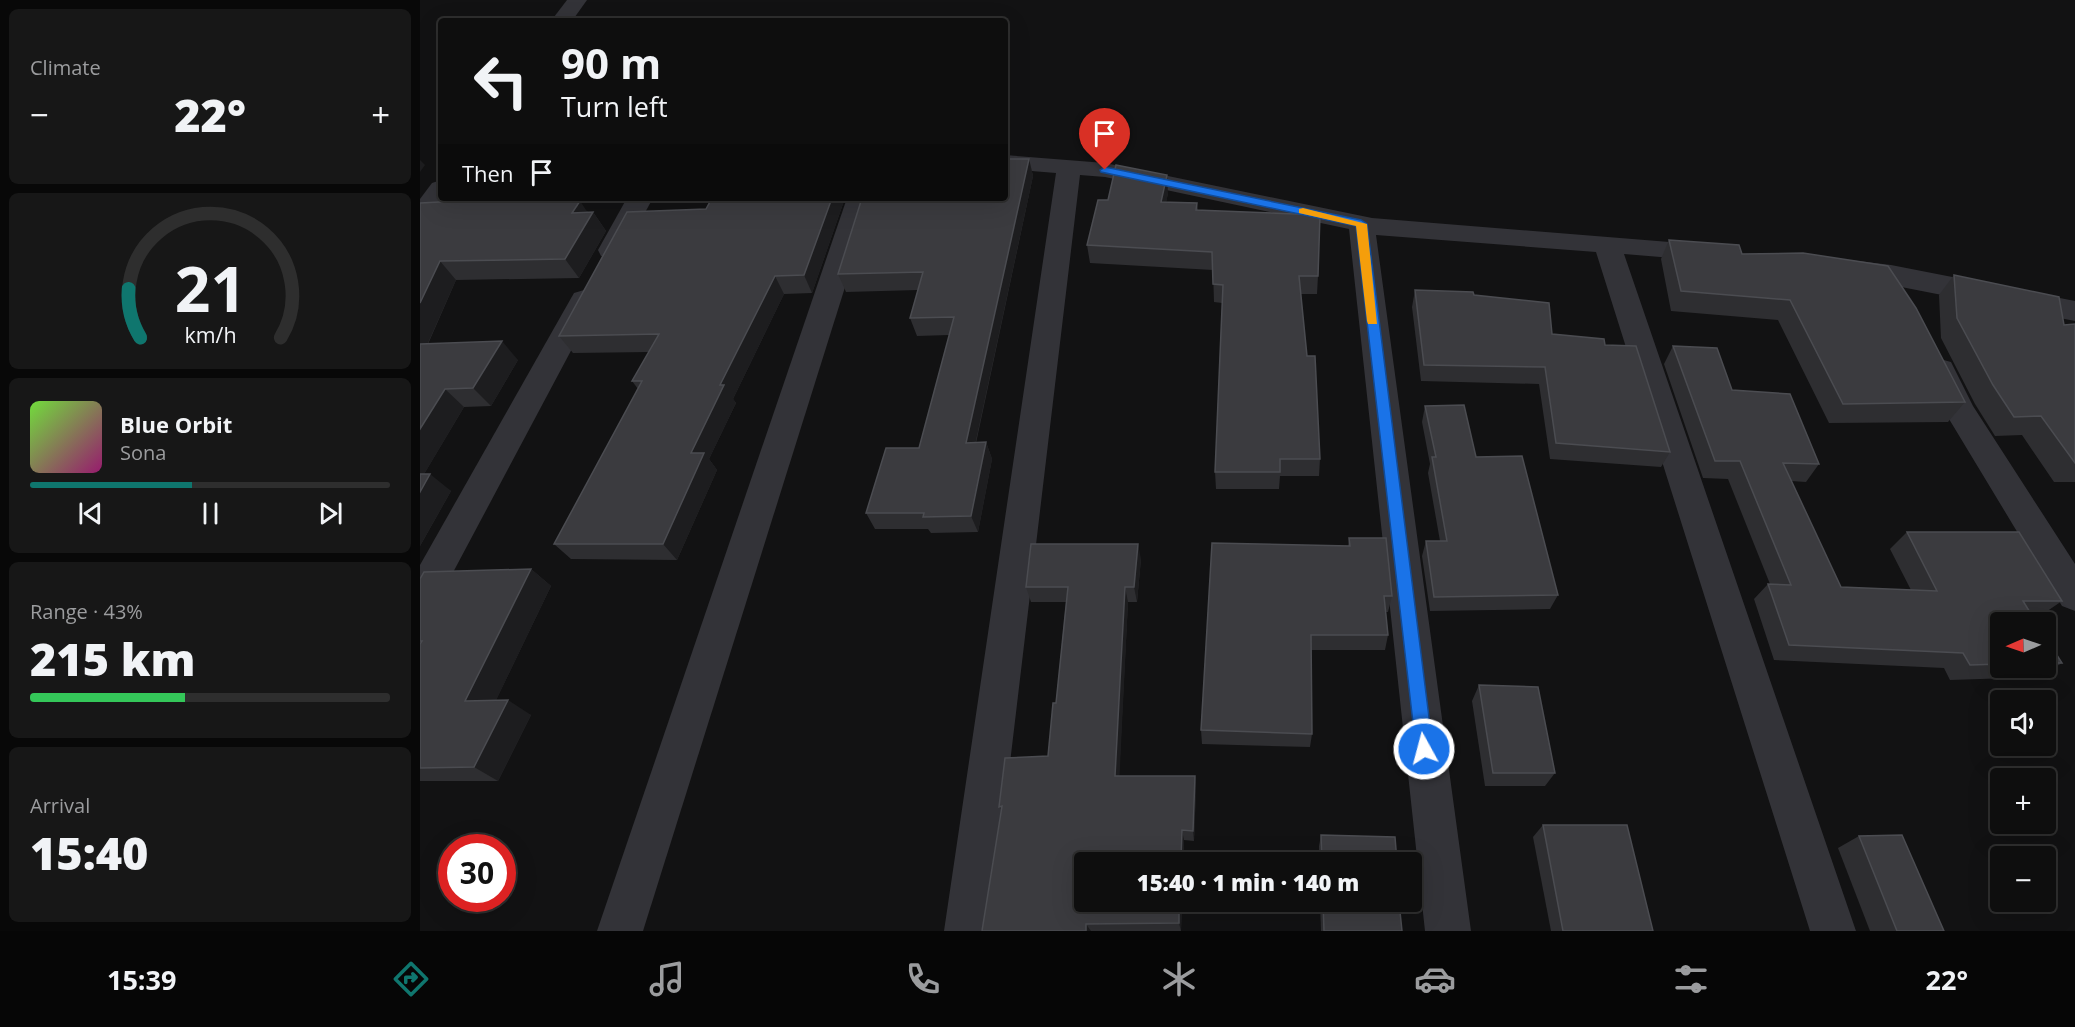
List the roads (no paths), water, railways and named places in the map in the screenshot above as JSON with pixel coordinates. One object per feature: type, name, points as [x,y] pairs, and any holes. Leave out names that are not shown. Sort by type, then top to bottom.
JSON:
[{"type":"street","points":[[563,18],[577,0]]},
{"type":"street","points":[[1008,162],[1069,167],[1140,177],[1361,224],[1607,245],[1676,248],[1732,255]]},
{"type":"street","points":[[967,931],[1069,167]]},
{"type":"street","points":[[420,218],[438,192]]},
{"type":"street","points":[[420,598],[638,201]]},
{"type":"street","points":[[620,931],[859,201]]},
{"type":"street","points":[[1361,224],[1448,931]]},
{"type":"street","points":[[1607,245],[1833,931]]},
{"type":"street","points":[[1823,266],[1890,274],[2075,311]]},
{"type":"street","points":[[1890,274],[1907,306]]},
{"type":"street","points":[[1928,348],[1960,411],[2075,595]]}]
